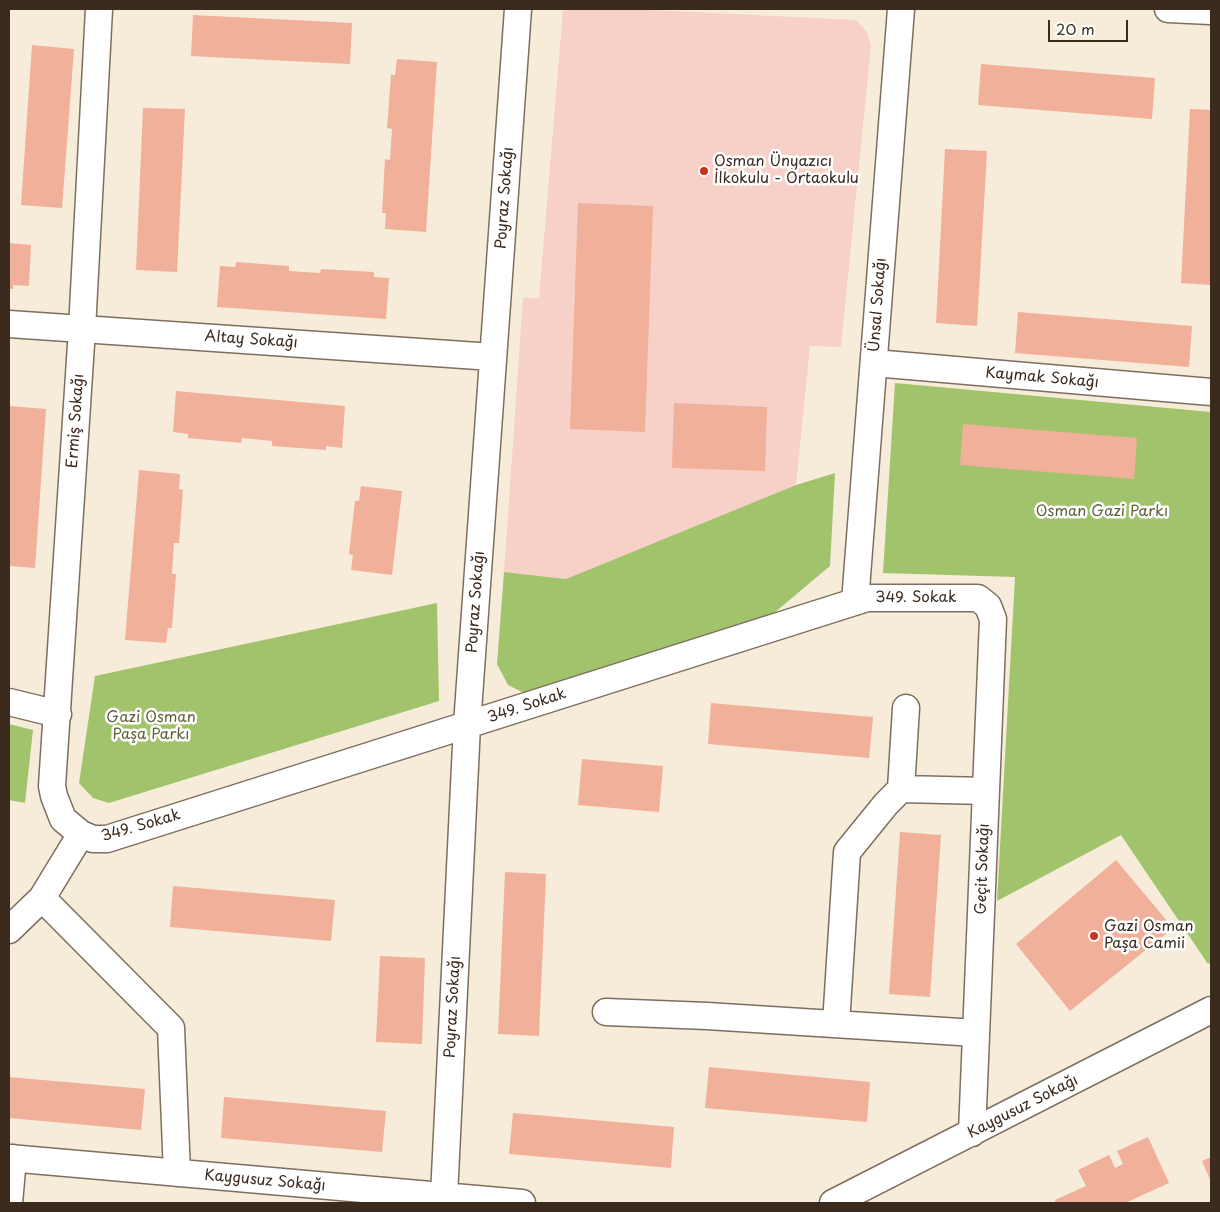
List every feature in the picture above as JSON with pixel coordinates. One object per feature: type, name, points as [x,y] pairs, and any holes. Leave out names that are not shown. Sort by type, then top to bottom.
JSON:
[{"type":"street","name":"Ermiş Sokağı","points":[[76,831],[63,819],[52,786],[82,329],[98,9]]},
{"type":"street","name":"Poyraz Sokağı","points":[[444,1196],[467,725],[518,9]]},
{"type":"street","name":"Ünsal Sokağı","points":[[855,602],[901,9]]},
{"type":"street","points":[[1168,9],[1211,11]]},
{"type":"street","name":"Altay Sokağı","points":[[9,324],[493,357]]},
{"type":"street","name":"Kaymak Sokağı","points":[[874,363],[1211,392]]},
{"type":"street","name":"349. Sokak","points":[[76,831],[93,839],[107,839],[867,598],[978,598],[988,606]]},
{"type":"street","name":"Geçit Sokağı","points":[[972,1133],[993,618],[988,606]]},
{"type":"street","points":[[9,702],[58,714]]},
{"type":"street","points":[[836,1024],[847,852],[886,804],[901,789],[906,708]]},
{"type":"street","points":[[901,789],[986,791]]},
{"type":"street","points":[[9,930],[42,898],[76,831]]},
{"type":"street","points":[[42,898],[171,1028],[177,1173]]},
{"type":"street","points":[[606,1012],[706,1016],[976,1033]]},
{"type":"street","name":"Kaygusuz Sokağı","points":[[834,1203],[972,1133],[1207,1020]]},
{"type":"street","points":[[9,1203],[11,1158]]},
{"type":"street","name":"Kaygusuz Sokağı","points":[[11,1158],[177,1173],[374,1197],[444,1196],[522,1203]]},
{"type":"shaded area","name":"Osman Ünyazıcı İlkokulu - Ortaokulu","points":[[563,9],[632,9],[856,20],[866,31],[871,45],[841,347],[810,346],[796,485],[566,579],[504,572],[523,298],[539,298]]},
{"type":"green space","name":"Osman Gazi Parkı","points":[[895,383],[1211,412],[1211,962],[1208,964],[1121,835],[997,901],[1015,577],[883,573]]},
{"type":"green space","points":[[835,473],[830,566],[774,613],[530,696],[508,685],[497,664],[504,572],[566,579],[796,485]]},
{"type":"green space","name":"Gazi Osman Paşa Parkı","points":[[437,603],[439,701],[109,803],[93,798],[79,783],[95,676]]},
{"type":"green space","points":[[9,724],[33,730],[25,803],[9,800]]},
{"type":"building","points":[[193,15],[352,23],[350,64],[191,56]]},
{"type":"building","points":[[32,45],[74,49],[62,208],[21,205]]},
{"type":"building","points":[[397,59],[437,62],[426,232],[385,229],[386,213],[382,213],[385,159],[390,160],[392,129],[387,128],[391,75],[395,75]]},
{"type":"building","points":[[981,64],[1155,78],[1152,119],[978,105]]},
{"type":"building","points":[[143,108],[185,109],[177,272],[136,270]]},
{"type":"building","points":[[1190,109],[1211,110],[1211,285],[1181,283]]},
{"type":"building","points":[[945,149],[987,151],[977,326],[936,323]]},
{"type":"building","points":[[578,203],[653,206],[645,432],[570,429]]},
{"type":"building","points":[[9,243],[31,245],[29,286],[13,285],[13,289],[9,289]]},
{"type":"building","points":[[236,262],[289,266],[289,271],[320,273],[321,269],[374,272],[374,277],[389,278],[386,319],[217,307],[220,266],[235,267]]},
{"type":"building","points":[[1018,312],[1192,326],[1189,367],[1015,353]]},
{"type":"building","points":[[176,391],[345,406],[342,448],[326,446],[326,450],[272,446],[272,441],[242,438],[241,443],[188,438],[188,434],[173,432]]},
{"type":"building","points":[[674,403],[767,407],[765,471],[672,468]]},
{"type":"building","points":[[9,406],[46,409],[35,568],[9,566]]},
{"type":"building","points":[[963,424],[1137,438],[1134,479],[960,465]]},
{"type":"building","points":[[139,470],[180,474],[179,489],[183,490],[179,543],[174,543],[172,574],[176,574],[172,628],[168,628],[166,643],[125,640]]},
{"type":"building","points":[[361,486],[402,491],[392,575],[351,570],[353,555],[349,554],[355,501],[359,501]]},
{"type":"building","points":[[711,703],[873,717],[869,758],[708,744]]},
{"type":"building","points":[[582,759],[663,766],[659,812],[578,805]]},
{"type":"building","points":[[900,832],[941,835],[930,997],[889,994]]},
{"type":"building","name":"Gazi Osman Paşa Camii","points":[[1116,860],[1173,928],[1070,1011],[1016,944]]},
{"type":"building","points":[[505,872],[546,874],[539,1036],[498,1034]]},
{"type":"building","points":[[173,886],[335,900],[331,941],[170,927]]},
{"type":"building","points":[[380,956],[425,958],[422,1044],[376,1042]]},
{"type":"building","points":[[709,1067],[870,1082],[867,1122],[705,1108]]},
{"type":"building","points":[[9,1077],[145,1089],[141,1130],[9,1118]]},
{"type":"building","points":[[224,1097],[386,1111],[382,1152],[221,1138]]},
{"type":"building","points":[[513,1113],[674,1127],[671,1168],[509,1154]]},
{"type":"building","points":[[1148,1137],[1169,1183],[1125,1203],[1056,1203],[1055,1200],[1086,1186],[1078,1170],[1109,1155],[1115,1168],[1123,1164],[1117,1151]]},
{"type":"building","points":[[1211,1157],[1211,1182],[1202,1161]]},
{"type":"place","name":"Osman Ünyazıcı İlkokulu - Ortaokulu","points":[[704,171]]},
{"type":"place","name":"Gazi Osman Paşa Camii","points":[[1094,936]]}]
